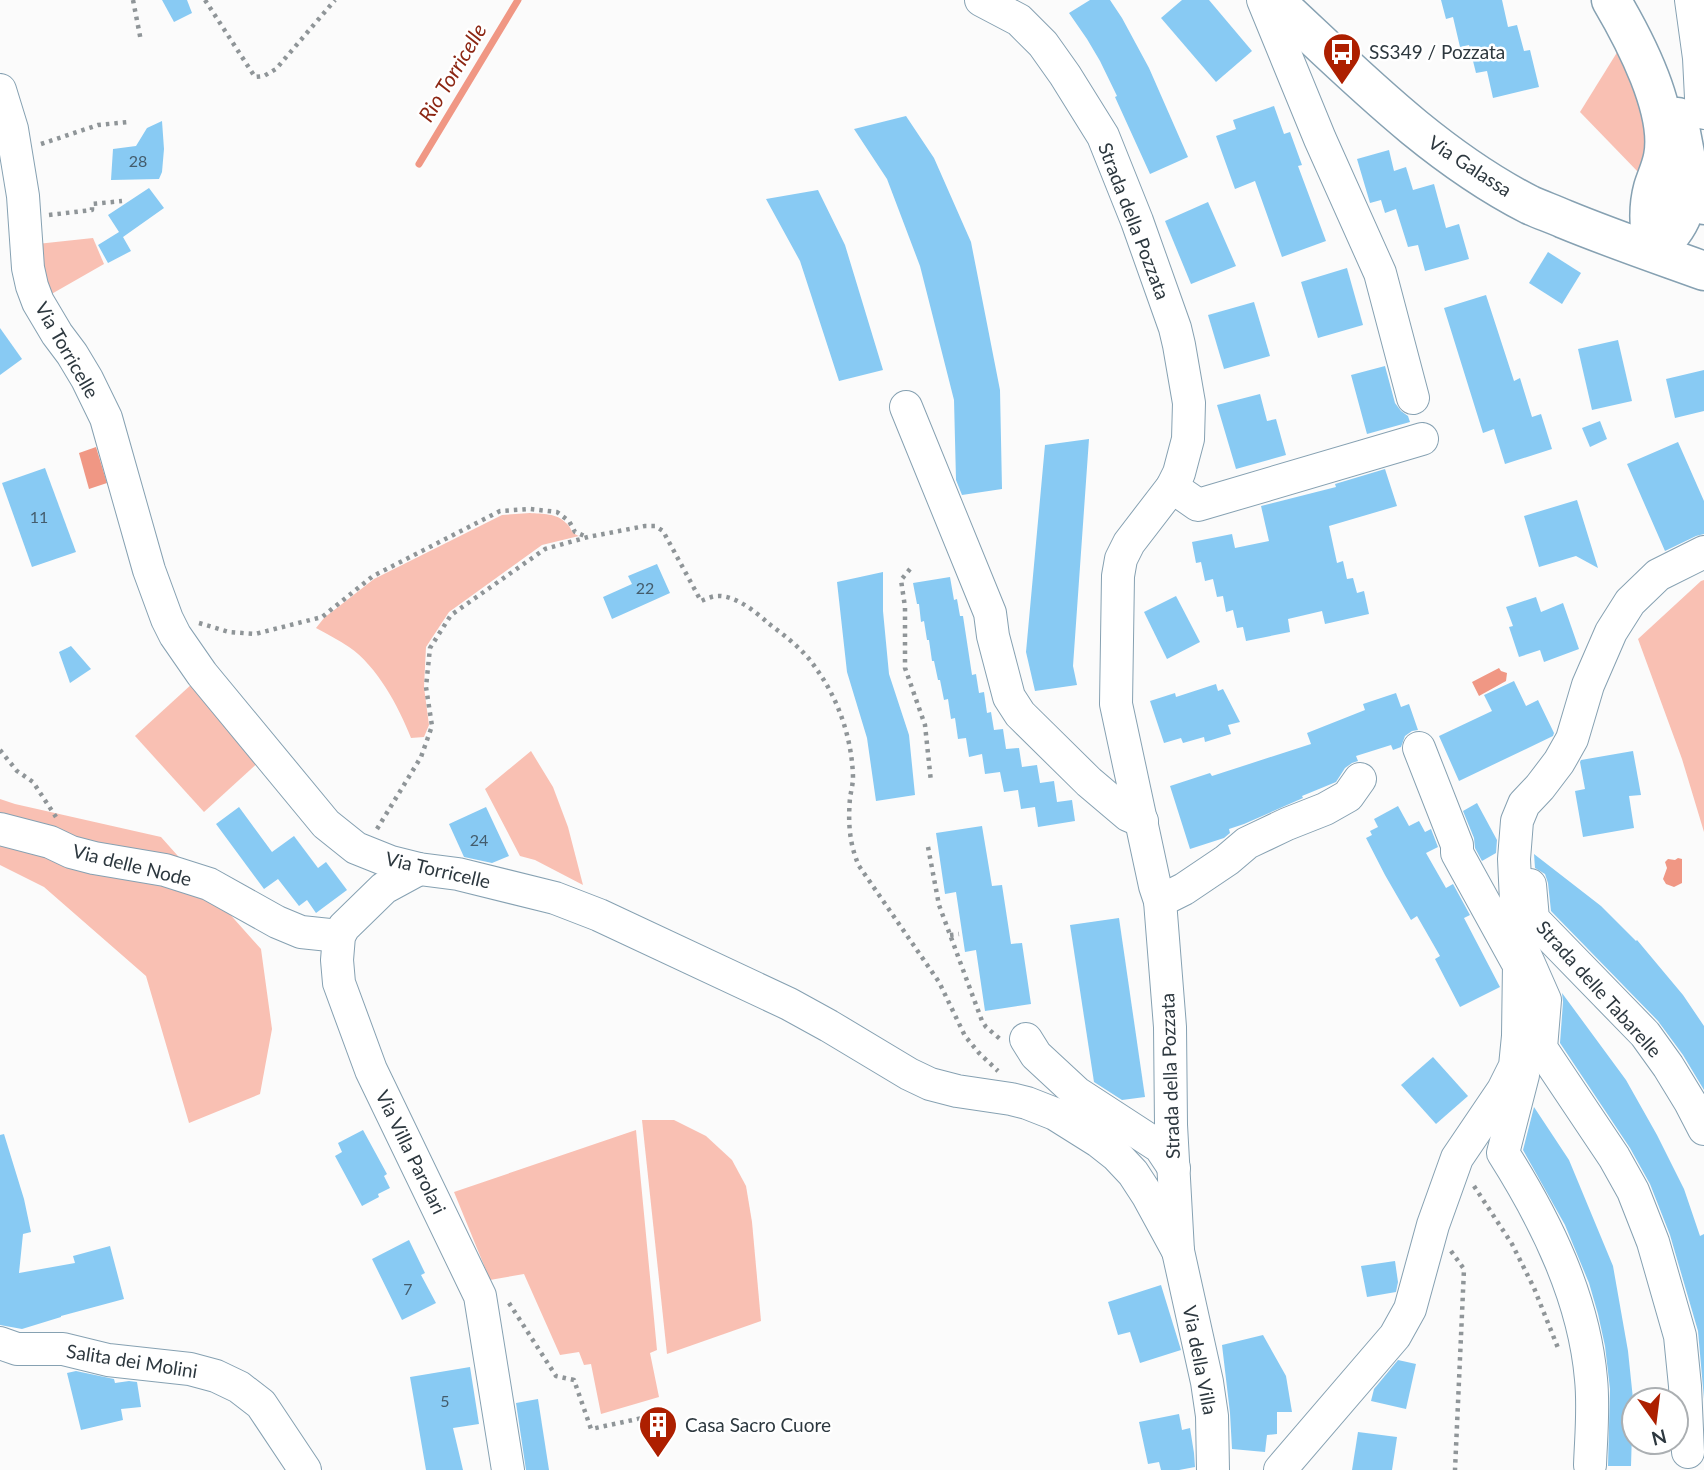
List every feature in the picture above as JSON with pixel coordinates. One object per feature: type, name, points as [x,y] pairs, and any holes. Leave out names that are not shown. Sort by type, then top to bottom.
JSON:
[{"type":"main road","name":"Via Galassa","points":[[1274,0],[1370,89],[1441,149],[1486,179],[1531,205],[1585,228],[1704,271]]},
{"type":"main road","points":[[1611,0],[1636,45],[1652,84],[1662,119],[1663,156],[1649,212],[1649,229],[1654,252]]},
{"type":"main road","points":[[1627,0],[1651,41],[1670,86],[1687,164],[1688,198],[1682,217],[1668,238],[1654,252]]},
{"type":"main road","points":[[1687,164],[1704,205]]},
{"type":"main road","points":[[1585,228],[1614,217],[1653,190]]},
{"type":"street","name":"Strada della Pozzata","points":[[981,0],[1018,20],[1043,44],[1102,136],[1137,221],[1175,328],[1189,403],[1188,439],[1179,473],[1172,487],[1129,543],[1121,559],[1118,576],[1116,704],[1160,901],[1170,1027],[1171,1125],[1178,1251]]},
{"type":"street","points":[[1264,0],[1320,139],[1380,273],[1413,398]]},
{"type":"street","points":[[1690,0],[1704,113]]},
{"type":"street","name":"Via Torricelle","points":[[0,90],[16,152],[32,286],[38,302],[87,379],[106,418],[149,570],[175,635],[202,674],[326,824],[356,848],[391,862],[458,874],[555,898],[576,906],[789,1004],[930,1084],[1027,1103],[1055,1114],[1117,1156],[1133,1173],[1178,1251]]},
{"type":"street","points":[[0,253],[12,264],[28,268]]},
{"type":"street","points":[[906,407],[990,613],[993,636],[1009,697],[1020,714],[1089,782],[1128,816],[1142,821]]},
{"type":"street","points":[[1172,487],[1198,505],[1422,439]]},
{"type":"street","name":"Strada delle Tabarelle","points":[[1280,1470],[1395,1336],[1410,1309],[1433,1225],[1457,1158],[1503,1090],[1515,1066],[1518,1036],[1518,951],[1514,859],[1517,821],[1524,804],[1546,779],[1572,739],[1588,685],[1611,632],[1630,602],[1658,575],[1704,552]]},
{"type":"street","name":"Strada delle Tabarelle","points":[[1419,748],[1457,845],[1457,853],[1545,1000],[1541,1048],[1614,1157],[1633,1191],[1653,1242],[1680,1336],[1685,1386]]},
{"type":"street","points":[[1160,901],[1195,882],[1247,843],[1348,796],[1360,779]]},
{"type":"street","name":"Strada delle Tabarelle","points":[[1530,796],[1527,838],[1533,919],[1645,1034],[1674,1075],[1704,1129]]},
{"type":"street","name":"Via delle Node","points":[[0,829],[50,842],[71,852],[94,858],[165,870],[209,884],[276,922],[300,932],[339,936]]},
{"type":"street","points":[[339,936],[344,927],[384,888],[419,869]]},
{"type":"street","name":"Via Villa Parolari","points":[[339,936],[337,960],[340,983],[371,1070],[480,1296],[508,1470]]},
{"type":"street","points":[[1031,1047],[1077,1093],[1160,1147],[1174,1168]]},
{"type":"street","name":"Strada delle Tabarelle","points":[[1517,1050],[1523,1072],[1503,1153],[1559,1256],[1573,1296],[1591,1379],[1590,1465]]},
{"type":"street","name":"Via Torricelle","points":[[1002,1074],[1027,1103]]},
{"type":"street","name":"Via della Villa","points":[[1178,1251],[1207,1382],[1212,1416],[1213,1470]]},
{"type":"street","name":"Salita dei Molini","points":[[0,1343],[17,1349],[63,1349],[108,1360],[190,1369],[216,1376],[239,1387],[261,1404],[305,1470]]},
{"type":"path","points":[[133,0],[141,41]]},
{"type":"path","points":[[205,0],[255,77],[264,76],[276,69],[335,0]]},
{"type":"path","points":[[16,152],[98,125],[128,122]]},
{"type":"path","points":[[24,219],[92,210],[92,204],[122,201]]},
{"type":"path","points":[[160,601],[202,624],[229,632],[255,634],[322,617],[373,576],[500,511],[530,509],[557,512],[569,521],[575,532],[588,537]]},
{"type":"path","points":[[367,852],[372,838],[421,757],[432,726],[426,687],[430,648],[451,615],[545,549],[588,537],[655,526],[663,531],[701,601],[717,596],[741,604],[759,615],[801,650],[815,667],[845,725],[853,779],[850,834],[852,850],[859,866],[939,982],[965,1036],[1002,1074]]},
{"type":"path","points":[[910,569],[901,580],[905,607],[905,668],[925,725],[931,782]]},
{"type":"path","points":[[0,750],[17,771],[33,782],[60,823]]},
{"type":"path","points":[[928,847],[936,877],[939,905],[986,1027],[1026,1058],[1031,1047]]},
{"type":"path","points":[[950,935],[958,934]]},
{"type":"path","points":[[971,993],[978,992]]},
{"type":"path","points":[[1457,1158],[1511,1244],[1534,1288],[1559,1351]]},
{"type":"path","points":[[1433,1225],[1464,1269],[1455,1470]]},
{"type":"path","points":[[480,1296],[499,1287],[556,1376],[574,1380],[591,1429],[656,1415]]},
{"type":"shaded area","points":[[1621,46],[1636,84],[1649,152],[1640,174],[1580,112]]},
{"type":"shaded area","points":[[93,238],[104,264],[48,296],[37,244]]},
{"type":"shaded area","points":[[96,447],[107,483],[89,489],[79,453]]},
{"type":"shaded area","points":[[530,513],[558,517],[579,536],[542,545],[449,612],[426,647],[424,687],[429,725],[424,737],[411,738],[400,713],[369,665],[349,647],[316,628],[324,618],[374,579],[502,515]]},
{"type":"shaded area","points":[[1704,580],[1704,832],[1682,759],[1638,639]]},
{"type":"shaded area","points":[[1499,668],[1507,673],[1506,681],[1479,696],[1472,682]]},
{"type":"shaded area","points":[[193,683],[263,758],[204,812],[135,736]]},
{"type":"shaded area","points":[[531,751],[553,787],[568,827],[583,885],[535,860],[520,856],[485,789]]},
{"type":"shaded area","points":[[0,799],[161,837],[261,949],[272,1029],[260,1094],[189,1123],[146,976],[44,887],[0,865]]},
{"type":"shaded area","points":[[1682,859],[1682,883],[1674,887],[1666,884],[1663,879],[1667,868],[1665,862]]},
{"type":"shaded area","points":[[642,1120],[674,1120],[706,1136],[732,1160],[746,1186],[752,1222],[761,1321],[667,1354]]},
{"type":"shaded area","points":[[636,1130],[657,1350],[650,1353],[659,1397],[601,1414],[591,1364],[584,1365],[579,1352],[560,1355],[524,1274],[490,1280],[454,1192]]},
{"type":"building","points":[[162,0],[187,0],[192,13],[174,22]]},
{"type":"building","points":[[1090,0],[1110,0],[1122,18],[1149,68],[1188,157],[1150,174],[1100,61],[1069,13]]},
{"type":"building","points":[[1182,0],[1209,0],[1252,51],[1216,82],[1161,18]]},
{"type":"building","points":[[1441,0],[1502,0],[1508,27],[1517,25],[1524,51],[1530,50],[1539,87],[1493,98],[1487,71],[1476,73],[1469,45],[1460,47],[1453,17],[1446,19]]},
{"type":"building","points":[[1274,106],[1284,134],[1290,132],[1302,165],[1298,166],[1326,241],[1282,257],[1255,181],[1235,189],[1216,136],[1236,129],[1233,120]]},
{"type":"building","points":[[906,116],[934,158],[971,242],[1000,390],[1002,489],[962,495],[956,480],[954,400],[920,266],[887,179],[854,129]]},
{"type":"building","points":[[162,121],[164,149],[159,179],[111,180],[113,149],[136,146],[147,128]]},
{"type":"building","points":[[1389,150],[1394,171],[1406,167],[1413,190],[1434,184],[1446,228],[1459,224],[1469,259],[1425,271],[1418,245],[1408,247],[1396,209],[1385,213],[1381,200],[1370,203],[1357,159]]},
{"type":"building","points":[[149,188],[164,208],[123,237],[131,251],[108,263],[98,245],[119,232],[108,215]]},
{"type":"building","points":[[818,190],[845,245],[883,370],[839,381],[800,261],[766,199]]},
{"type":"building","points":[[1208,202],[1236,266],[1191,284],[1165,221]]},
{"type":"building","points":[[1548,252],[1581,273],[1562,304],[1529,283]]},
{"type":"building","points":[[1347,268],[1363,325],[1318,338],[1301,282]]},
{"type":"building","points":[[1486,295],[1514,381],[1520,378],[1532,417],[1541,414],[1552,449],[1505,464],[1494,429],[1483,433],[1444,308]]},
{"type":"building","points":[[1254,302],[1270,356],[1224,369],[1208,315]]},
{"type":"building","points":[[0,328],[22,359],[0,375]]},
{"type":"building","points":[[1618,340],[1632,401],[1592,410],[1578,349]]},
{"type":"building","points":[[1385,366],[1395,403],[1408,416],[1410,422],[1367,434],[1351,375]]},
{"type":"building","points":[[1704,370],[1704,411],[1675,418],[1666,379]]},
{"type":"building","points":[[1260,394],[1267,421],[1276,419],[1286,455],[1236,469],[1217,405]]},
{"type":"building","points":[[1600,421],[1607,439],[1590,447],[1582,428]]},
{"type":"building","points":[[1089,439],[1073,666],[1077,685],[1035,691],[1026,652],[1045,445]]},
{"type":"building","points":[[1678,442],[1704,501],[1704,534],[1665,551],[1627,464]]},
{"type":"building","points":[[45,468],[76,552],[32,567],[2,483]]},
{"type":"building","points":[[1385,469],[1397,506],[1329,526],[1337,563],[1343,561],[1347,579],[1353,578],[1357,593],[1364,591],[1369,614],[1325,624],[1322,611],[1288,619],[1290,632],[1246,641],[1243,627],[1237,628],[1233,610],[1226,612],[1223,596],[1217,597],[1213,579],[1205,581],[1201,562],[1196,563],[1192,542],[1232,534],[1235,548],[1269,541],[1261,506],[1336,487],[1335,484]]},
{"type":"building","points":[[1577,500],[1598,568],[1576,556],[1539,567],[1524,516]]},
{"type":"building","points":[[657,564],[670,593],[612,619],[603,597],[632,584],[628,576]]},
{"type":"building","points":[[883,572],[883,611],[889,674],[909,735],[915,795],[876,801],[867,738],[847,672],[837,582]]},
{"type":"building","points":[[950,577],[954,600],[957,599],[960,616],[963,616],[972,675],[976,674],[979,693],[984,692],[987,713],[991,712],[994,730],[1003,729],[1006,749],[1019,748],[1022,767],[1037,765],[1040,783],[1054,781],[1057,802],[1072,800],[1075,821],[1038,827],[1035,807],[1021,809],[1018,790],[1004,792],[1000,772],[985,774],[982,754],[969,757],[966,738],[958,739],[955,718],[951,719],[948,699],[944,700],[932,661],[913,583]]},
{"type":"building","points":[[1176,596],[1200,642],[1167,659],[1144,612]]},
{"type":"building","points":[[1536,597],[1541,612],[1563,603],[1579,649],[1544,662],[1540,650],[1519,657],[1509,627],[1513,626],[1506,607]]},
{"type":"building","points":[[71,646],[91,669],[70,683],[59,652]]},
{"type":"building","points":[[1514,681],[1526,706],[1538,700],[1553,736],[1459,781],[1439,736],[1492,711],[1484,695]]},
{"type":"building","points":[[1216,684],[1218,691],[1223,689],[1240,722],[1228,725],[1231,734],[1205,742],[1204,737],[1183,743],[1181,738],[1164,743],[1150,701],[1175,693],[1176,697]]},
{"type":"building","points":[[1396,693],[1401,707],[1409,704],[1418,730],[1405,736],[1401,747],[1393,750],[1391,745],[1356,756],[1358,761],[1345,768],[1336,782],[1229,829],[1230,833],[1224,838],[1190,849],[1170,786],[1210,773],[1212,776],[1311,744],[1307,733],[1365,710],[1363,704]]},
{"type":"building","points":[[1633,751],[1641,795],[1629,796],[1634,828],[1583,837],[1575,791],[1585,789],[1581,760]]},
{"type":"building","points":[[1477,803],[1497,840],[1496,853],[1482,861],[1463,811]]},
{"type":"building","points":[[1398,806],[1409,826],[1419,821],[1425,832],[1431,829],[1438,847],[1426,853],[1446,888],[1453,884],[1470,915],[1464,918],[1500,987],[1460,1007],[1435,959],[1440,956],[1417,916],[1411,920],[1366,838],[1372,835],[1370,831],[1378,827],[1374,819]]},
{"type":"building","points":[[239,807],[272,852],[294,836],[318,868],[326,862],[347,890],[316,913],[307,900],[299,906],[278,879],[264,889],[216,824]]},
{"type":"building","points":[[486,807],[509,856],[492,863],[464,857],[449,824]]},
{"type":"building","points":[[982,826],[992,886],[1002,885],[1011,944],[1022,943],[1031,1004],[985,1011],[976,950],[965,952],[956,892],[945,894],[936,833]]},
{"type":"building","points":[[1534,854],[1601,906],[1637,940],[1683,995],[1704,1026],[1704,1090],[1658,1021],[1551,911],[1548,883],[1545,874],[1535,868]]},
{"type":"building","points":[[1119,918],[1145,1097],[1122,1100],[1094,1082],[1070,925]]},
{"type":"building","points":[[1562,993],[1626,1080],[1684,1189],[1700,1236],[1704,1234],[1704,1399],[1698,1331],[1670,1235],[1650,1184],[1630,1148],[1560,1043]]},
{"type":"building","points":[[1433,1057],[1468,1096],[1436,1124],[1401,1085]]},
{"type":"building","points":[[1534,1107],[1569,1160],[1613,1266],[1632,1386],[1620,1386],[1620,1456],[1631,1456],[1631,1466],[1608,1466],[1610,1389],[1598,1314],[1589,1283],[1565,1225],[1523,1150]]},
{"type":"building","points":[[363,1130],[387,1174],[384,1176],[390,1188],[362,1206],[335,1156],[342,1152],[338,1143]]},
{"type":"building","points":[[4,1134],[31,1232],[23,1234],[19,1273],[75,1263],[73,1256],[110,1246],[124,1299],[22,1329],[0,1325],[0,1135]]},
{"type":"building","points":[[409,1240],[425,1273],[421,1275],[436,1303],[402,1320],[372,1259]]},
{"type":"building","points":[[1395,1261],[1398,1282],[1396,1292],[1367,1297],[1361,1266]]},
{"type":"building","points":[[1161,1285],[1181,1350],[1140,1363],[1130,1332],[1118,1335],[1108,1302]]},
{"type":"building","points":[[1263,1335],[1286,1376],[1292,1412],[1277,1412],[1277,1434],[1267,1435],[1265,1452],[1232,1449],[1222,1345]]},
{"type":"building","points":[[1398,1360],[1416,1364],[1406,1409],[1371,1401],[1374,1389]]},
{"type":"building","points":[[470,1367],[479,1424],[453,1428],[463,1470],[426,1470],[410,1377]]},
{"type":"building","points":[[76,1371],[114,1379],[115,1383],[137,1382],[141,1407],[121,1409],[123,1420],[81,1430],[67,1373]]},
{"type":"building","points":[[538,1399],[549,1470],[526,1470],[516,1403]]},
{"type":"building","points":[[1179,1414],[1182,1430],[1190,1428],[1195,1467],[1161,1470],[1159,1462],[1148,1464],[1139,1422]]},
{"type":"building","points":[[1358,1432],[1397,1437],[1392,1470],[1352,1470]]},
{"type":"waterway","name":"Rio Torricelle","points":[[419,164],[518,0]]},
{"type":"place","name":"SS349 / Pozzata","points":[[1342,86]]},
{"type":"place","name":"Casa Sacro Cuore","points":[[658,1459]]}]
